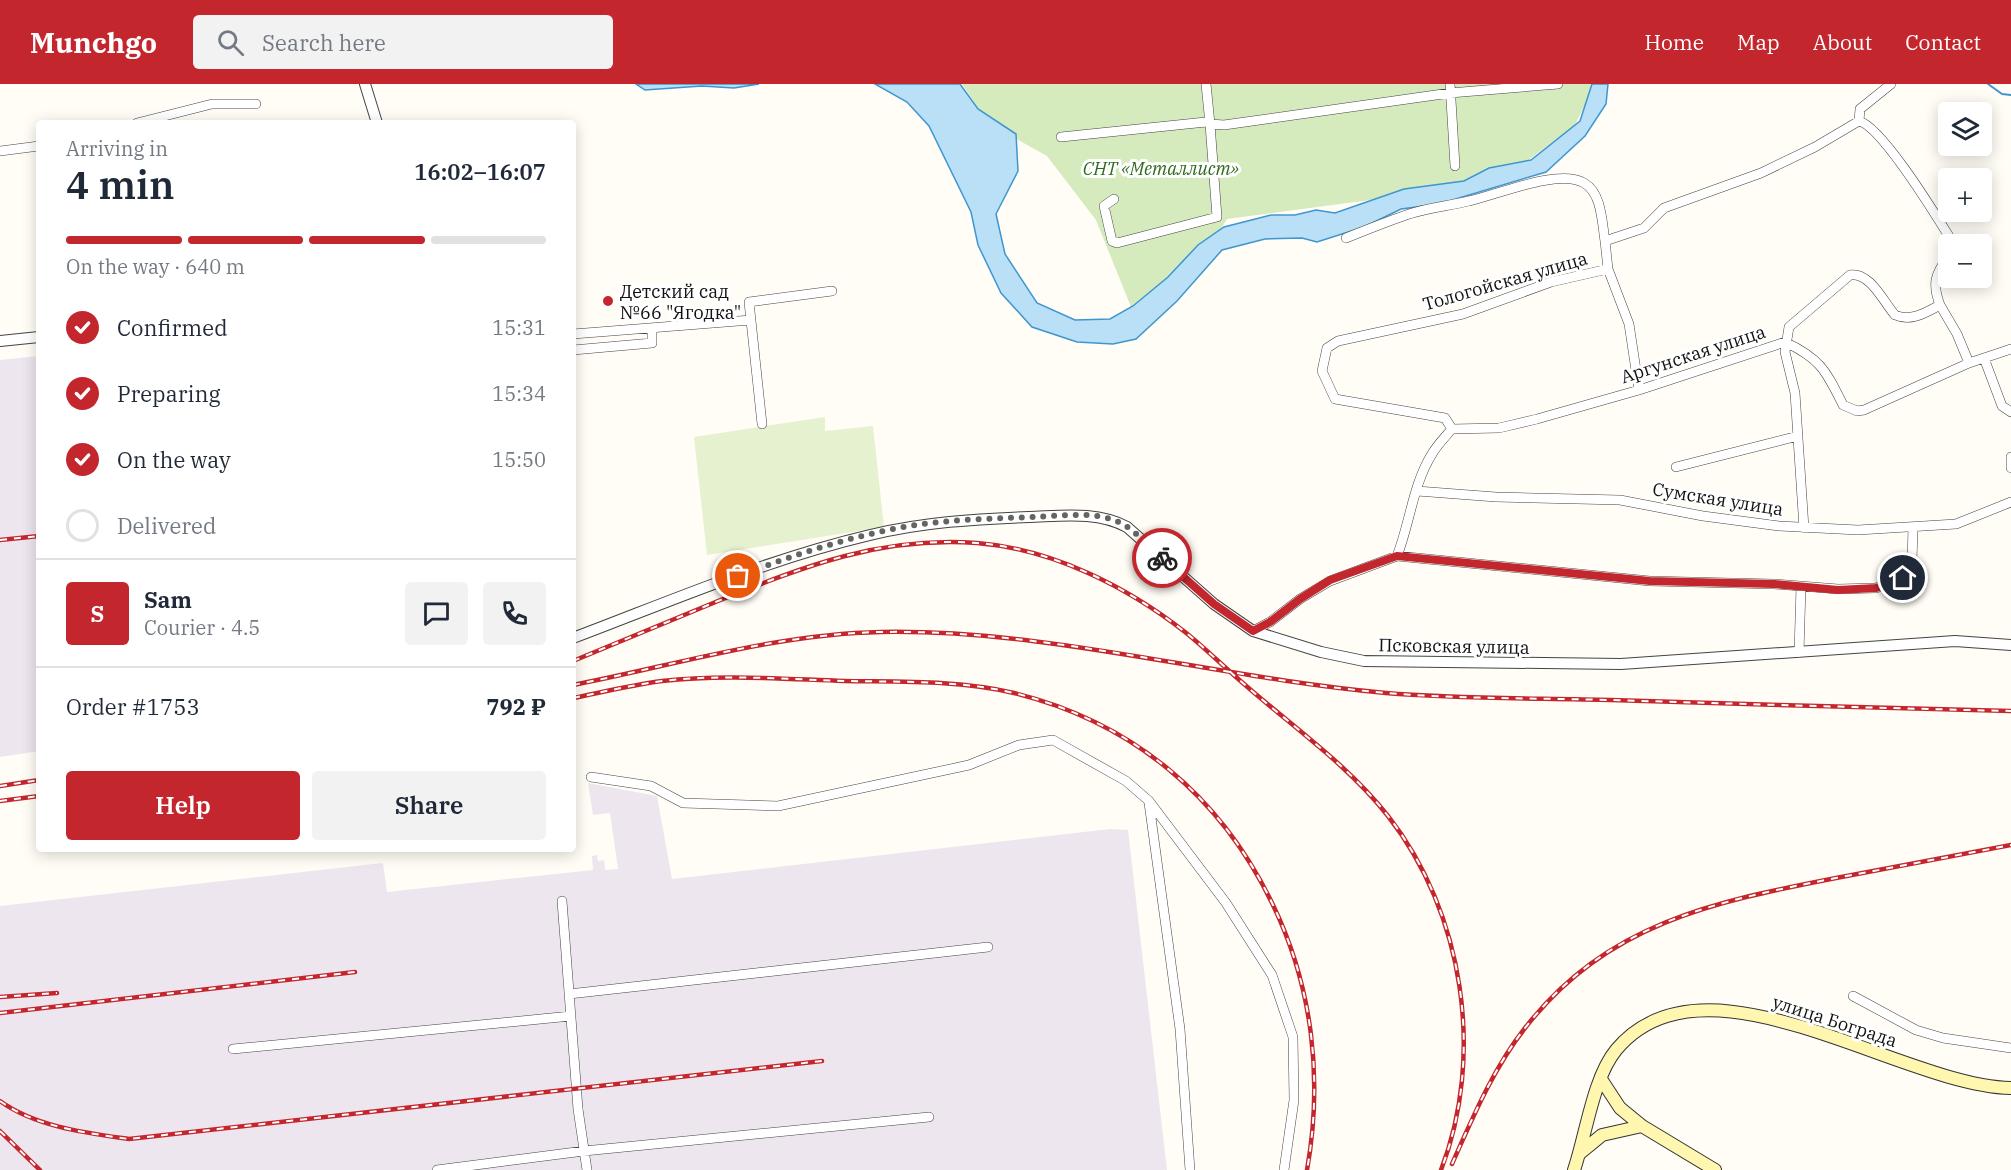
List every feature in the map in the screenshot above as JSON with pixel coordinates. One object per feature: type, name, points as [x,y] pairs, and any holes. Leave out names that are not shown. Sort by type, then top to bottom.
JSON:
[{"type":"main road","name":"улица Бограда","points":[[1574,1170],[1601,1079],[1615,1052],[1645,1026],[1669,1015],[1720,1010],[1781,1020],[1949,1079],[2011,1088]]},
{"type":"main road","points":[[1601,1079],[1620,1108],[1642,1126],[1715,1170]]},
{"type":"main road","points":[[1580,1153],[1602,1135],[1642,1126]]},
{"type":"street","points":[[365,84],[376,120]]},
{"type":"street","points":[[1114,199],[1104,206],[1112,241],[1117,243],[1217,217],[1206,84]]},
{"type":"street","points":[[1061,137],[1206,122],[1224,125],[1450,89],[1562,84]]},
{"type":"street","name":"Тологойская улица","points":[[1452,429],[1448,420],[1427,413],[1335,399],[1322,371],[1322,359],[1327,348],[1338,341],[1463,314],[1551,282],[1608,269],[1605,241],[1644,228],[1664,208],[1761,173],[1815,147],[1858,121],[1860,109],[1891,84]]},
{"type":"street","points":[[1450,89],[1455,166]]},
{"type":"street","points":[[149,120],[212,104],[256,104]]},
{"type":"street","points":[[1858,121],[1870,125],[1911,179],[1947,234]]},
{"type":"street","points":[[0,151],[36,146]]},
{"type":"street","points":[[1346,238],[1408,214],[1470,201],[1523,185],[1561,179],[1583,182],[1592,188],[1596,196],[1605,241]]},
{"type":"street","points":[[1608,269],[1629,324],[1639,390]]},
{"type":"street","points":[[1938,270],[1934,283],[1940,305],[1970,363]]},
{"type":"street","points":[[1804,528],[1795,393],[1785,342],[1789,327],[1850,275],[1856,274],[1866,278],[1895,315],[1903,318],[1911,318],[1940,305]]},
{"type":"street","points":[[762,424],[749,302],[832,291]]},
{"type":"street","points":[[576,334],[751,320]]},
{"type":"street","points":[[576,350],[652,343],[652,327]]},
{"type":"street","points":[[0,341],[36,337]]},
{"type":"street","name":"Аргунская улица","points":[[1452,429],[1499,428],[1639,390],[1785,342],[1805,351],[1826,369],[1844,405],[1857,411],[1970,363],[2011,349]]},
{"type":"street","points":[[1984,358],[2002,406],[2011,412]]},
{"type":"street","points":[[1397,556],[1431,455],[1452,429]]},
{"type":"street","points":[[1676,467],[1798,436]]},
{"type":"street","points":[[2011,457],[2011,468]]},
{"type":"street","name":"Сумская улица","points":[[1417,491],[1496,497],[1620,500],[1703,516],[1804,528],[1912,528],[1956,524],[2011,502]]},
{"type":"street","name":"Псковская улица","points":[[576,637],[778,561],[871,534],[939,522],[1083,515],[1116,521],[1127,527],[1214,604],[1253,631],[1321,652],[1364,661],[1621,664],[1955,641],[2011,645]]},
{"type":"street","points":[[1253,631],[1270,622],[1330,580],[1397,556],[1650,581],[1838,590],[1876,588],[1903,578],[1912,561],[1912,528]]},
{"type":"street","points":[[1798,652],[1801,587]]},
{"type":"street","points":[[591,777],[651,786],[683,803],[778,806],[969,765],[1019,745],[1053,740],[1126,781],[1149,801],[1226,903],[1272,975],[1293,1037],[1294,1100],[1284,1170]]},
{"type":"street","points":[[1149,801],[1180,1029],[1190,1170]]},
{"type":"street","points":[[562,901],[578,1109],[587,1170]]},
{"type":"street","points":[[569,994],[988,947]]},
{"type":"street","points":[[1852,996],[1895,1020],[1934,1035],[2011,1048]]},
{"type":"street","points":[[233,1049],[571,1016]]},
{"type":"street","points":[[437,1170],[584,1151],[929,1117]]},
{"type":"shaded area","points":[[36,356],[36,751],[0,757],[0,360]]},
{"type":"shaded area","points":[[588,783],[657,796],[672,879],[1110,829],[1128,830],[1167,1170],[0,1170],[0,906],[383,863],[387,892],[593,870],[592,856],[597,855],[598,861],[604,860],[605,870],[618,869],[610,813],[593,815]]},
{"type":"green space","name":"СНТ «Металлист»","points":[[962,84],[1595,84],[1575,125],[1527,161],[1446,190],[1227,219],[1208,246],[1185,269],[1131,307],[1096,220],[1047,156],[988,123]]},
{"type":"green space","points":[[825,417],[825,431],[873,426],[884,527],[707,555],[694,437]]},
{"type":"water","points":[[636,84],[759,84],[734,88],[702,86],[645,90]]},
{"type":"water","points":[[875,84],[960,84],[978,109],[1016,134],[1018,171],[996,214],[1005,254],[1037,303],[1075,320],[1110,319],[1133,306],[1168,277],[1198,245],[1224,227],[1271,215],[1295,215],[1316,210],[1335,213],[1404,189],[1464,181],[1489,168],[1531,160],[1580,121],[1592,84],[1608,84],[1606,104],[1585,136],[1546,172],[1439,204],[1401,209],[1364,227],[1317,242],[1302,238],[1265,239],[1222,250],[1177,301],[1136,339],[1113,344],[1077,342],[1032,327],[1001,293],[978,245],[971,212],[929,126],[907,102]]},
{"type":"waterway","points":[[1988,84],[2002,94],[2011,95]]},
{"type":"railway","points":[[0,540],[36,536]]},
{"type":"railway","points":[[576,660],[718,601],[813,565],[844,556],[908,544],[977,543],[1005,547],[1060,562],[1113,585],[1185,632],[1338,763],[1388,816],[1414,854],[1435,896],[1450,941],[1460,987],[1464,1033],[1462,1080],[1454,1126],[1441,1170]]},
{"type":"railway","points":[[576,684],[764,644],[803,638],[881,632],[945,633],[1071,646],[1260,677],[1386,693],[2011,711]]},
{"type":"railway","points":[[576,697],[651,683],[707,678],[951,684],[1014,693],[1057,706],[1097,723],[1134,744],[1168,769],[1199,798],[1227,830],[1252,866],[1287,937],[1306,1002],[1314,1068],[1312,1136],[1307,1170]]},
{"type":"railway","points":[[0,786],[36,780]]},
{"type":"railway","points":[[0,801],[36,796]]},
{"type":"railway","points":[[1452,1164],[1493,1077],[1525,1028],[1557,992],[1591,964],[1627,941],[1705,908],[1747,897],[2011,845]]},
{"type":"railway","points":[[0,1013],[355,972]]},
{"type":"railway","points":[[0,997],[57,993]]},
{"type":"railway","points":[[0,1101],[29,1117],[62,1128],[129,1139],[822,1061]]},
{"type":"railway","points":[[0,1131],[40,1170]]},
{"type":"way so far","points":[[738,576],[778,561],[871,534],[939,522],[1011,518],[1083,515],[1116,521],[1127,527],[1162,558]]},
{"type":"place","name":"Детский сад №66 \"Ягодка\"","points":[[608,301]]},
{"type":"route","points":[[1162,558],[1214,604],[1253,631],[1270,622],[1330,580],[1378,565],[1397,556],[1650,581],[1774,584],[1838,590],[1876,588],[1903,578]]}]
